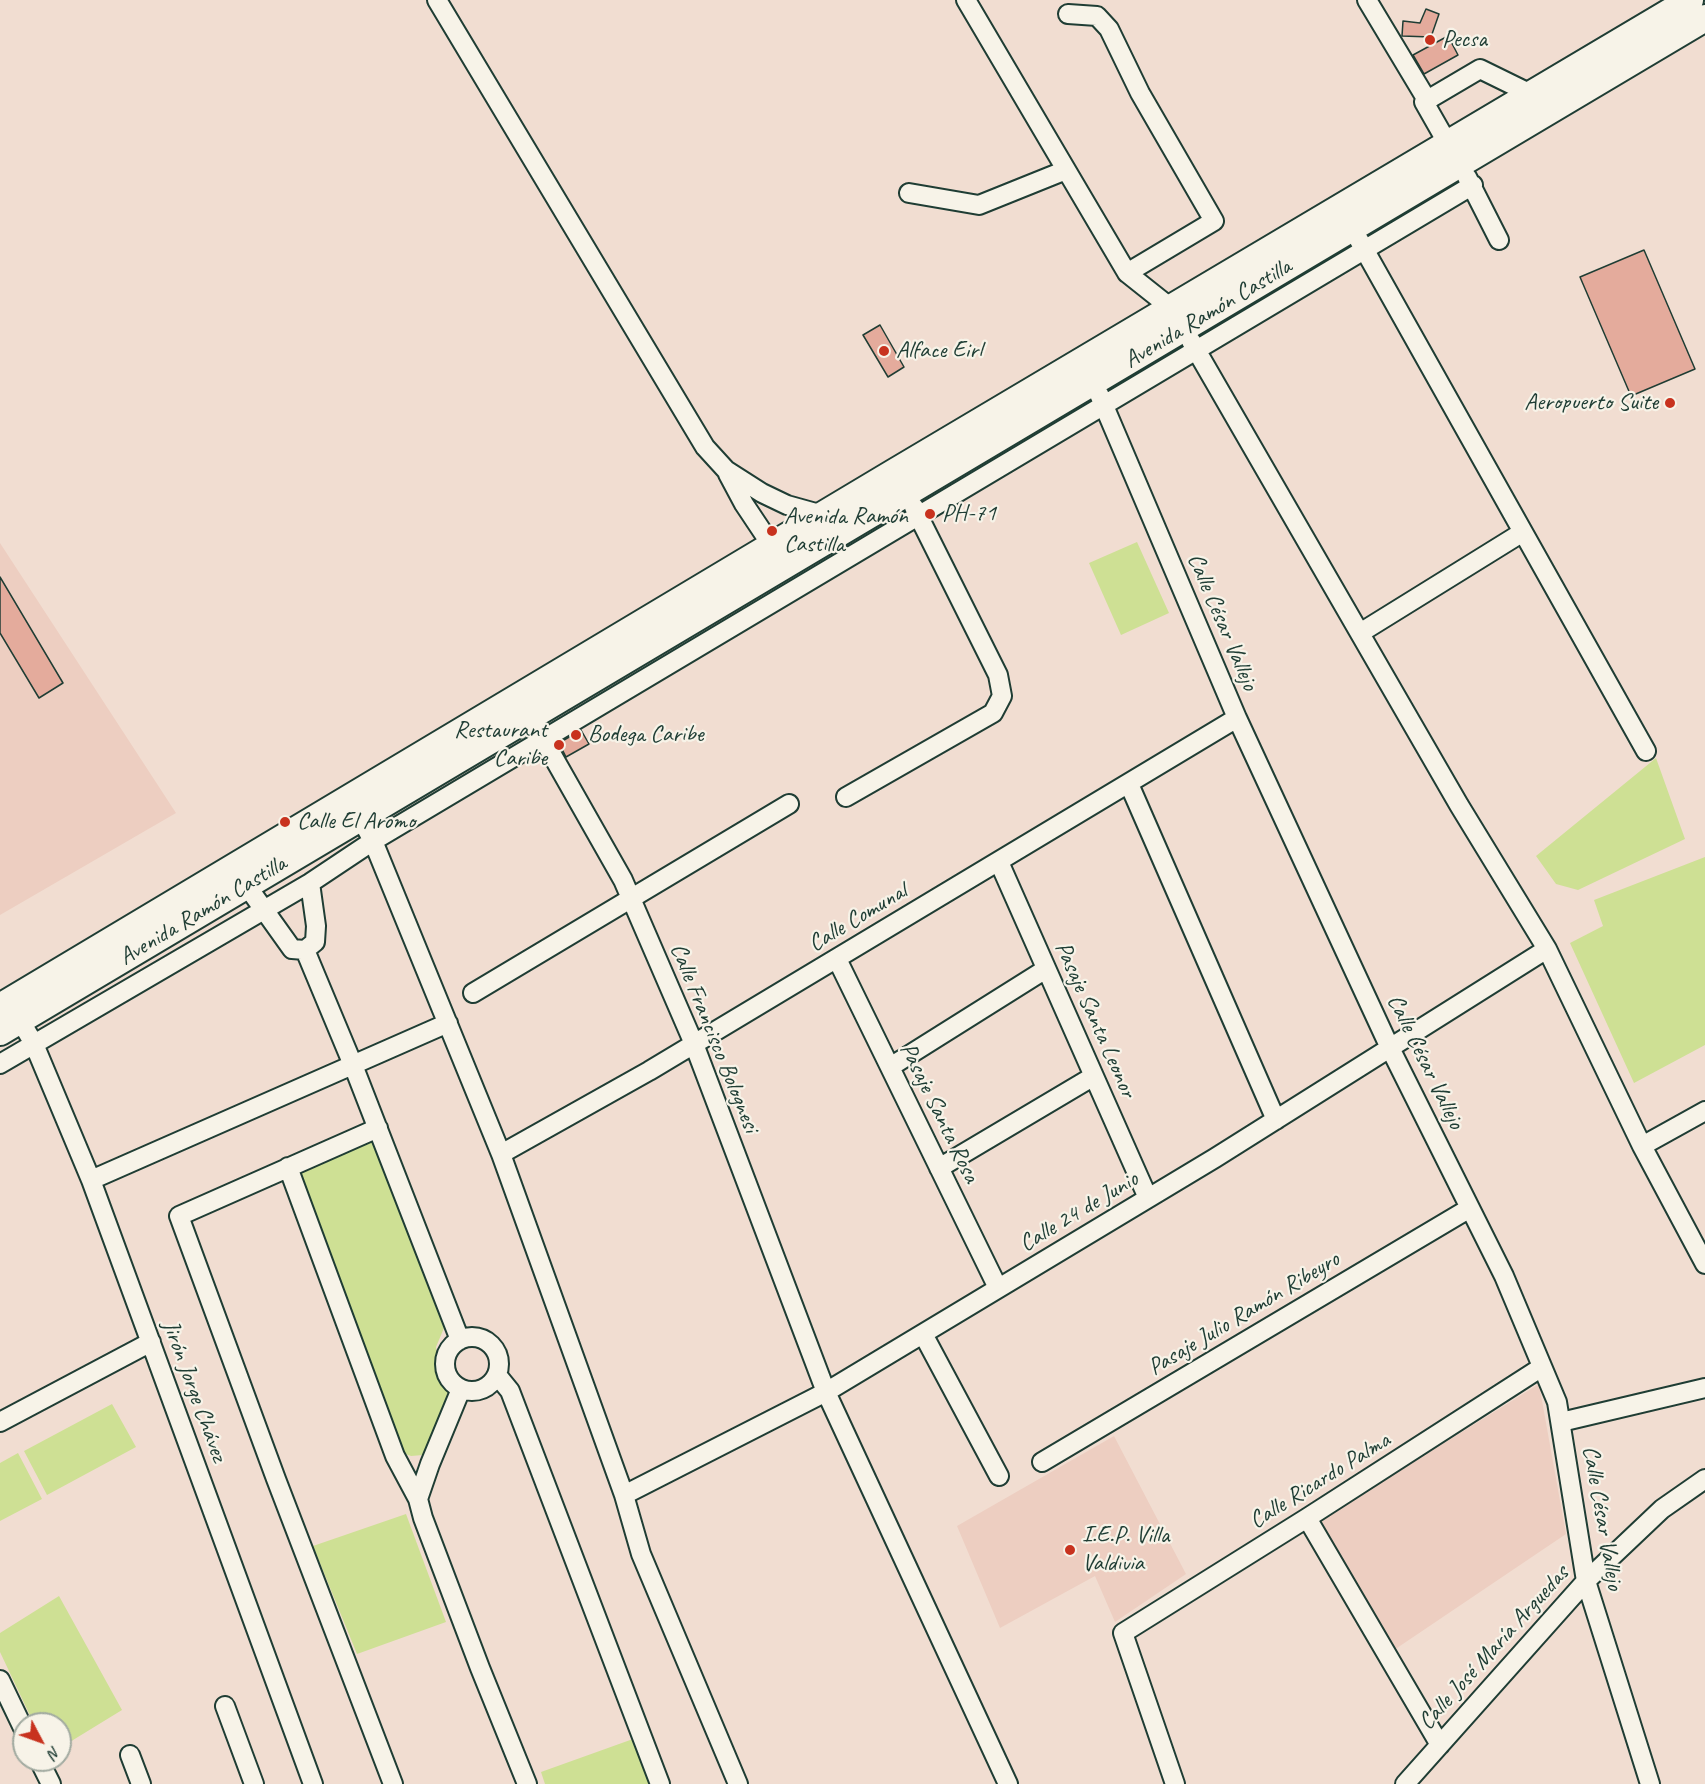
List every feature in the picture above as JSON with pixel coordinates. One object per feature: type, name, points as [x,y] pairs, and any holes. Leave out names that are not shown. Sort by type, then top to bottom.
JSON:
[{"type":"highway","name":"Avenida Ramón Castilla","points":[[7,1019],[247,886],[701,614],[778,555],[822,515],[1358,239],[1460,165],[1531,93],[1690,0]]},
{"type":"highway","name":"Avenida Ramón Castilla","points":[[7,1019],[778,555],[906,493],[1705,18]]},
{"type":"street","points":[[436,0],[705,447],[726,470],[762,494],[787,505],[822,515]]},
{"type":"street","points":[[966,0],[1127,273],[1184,329],[1459,805],[1547,948],[1642,1146],[1705,1264]]},
{"type":"street","points":[[1367,0],[1427,100]]},
{"type":"street","points":[[1068,14],[1097,16],[1109,29],[1140,93],[1214,221],[1127,273]]},
{"type":"street","points":[[1499,240],[1424,102],[1480,69],[1531,93]]},
{"type":"street","points":[[909,192],[979,205],[1066,170]]},
{"type":"street","points":[[1358,239],[1646,751]]},
{"type":"street","points":[[0,1064],[310,883],[373,841],[1104,405],[1184,329]]},
{"type":"street","name":"Calle César Vallejo","points":[[1094,381],[1237,718],[1390,1048],[1504,1276],[1557,1402],[1586,1581],[1650,1784]]},
{"type":"street","points":[[726,470],[744,504],[778,555]]},
{"type":"street","points":[[846,797],[993,713],[1002,696],[998,675],[906,493]]},
{"type":"street","points":[[1360,633],[1523,532]]},
{"type":"street","points":[[701,614],[715,638]]},
{"type":"street","name":"Calle Francisco Bolognesi","points":[[530,716],[623,880],[694,1044],[826,1392],[1008,1784]]},
{"type":"street","name":"Calle Comunal","points":[[501,1154],[694,1044],[1237,718]]},
{"type":"street","points":[[1129,783],[1276,1119]]},
{"type":"street","points":[[473,993],[630,897],[789,804]]},
{"type":"street","points":[[360,817],[373,841],[501,1154],[624,1495],[641,1554],[738,1784]]},
{"type":"street","name":"Pasaje Santa Leonor","points":[[999,861],[1148,1198]]},
{"type":"street","points":[[247,886],[292,949],[305,950],[315,942],[316,926],[310,883]]},
{"type":"street","name":"Calle 24 de Junio","points":[[624,1495],[826,1392],[1148,1198],[1547,948]]},
{"type":"street","points":[[305,950],[353,1065],[460,1340]]},
{"type":"street","name":"Pasaje Santa Rosa","points":[[837,959],[998,1288]]},
{"type":"street","points":[[890,1068],[1046,969]]},
{"type":"street","name":"Jirón Jorge Chávez","points":[[7,1019],[34,1044],[91,1180],[314,1784]]},
{"type":"street","points":[[91,1180],[448,1023]]},
{"type":"street","points":[[939,1168],[1094,1076]]},
{"type":"street","points":[[1642,1146],[1705,1111]]},
{"type":"street","points":[[378,1128],[178,1215],[393,1784]]},
{"type":"street","points":[[288,1167],[395,1456],[418,1499],[423,1518],[476,1658],[527,1784]]},
{"type":"street","name":"Pasaje Julio Ramón Ribeyro","points":[[1042,1462],[1470,1208]]},
{"type":"street","points":[[923,1334],[999,1476]]},
{"type":"street","points":[[476,1337],[484,1340],[496,1351],[499,1367],[496,1376],[485,1388],[469,1391],[461,1389],[448,1377],[445,1369],[447,1352],[460,1340],[476,1337]]},
{"type":"street","points":[[0,1422],[151,1342]]},
{"type":"street","name":"Calle Ricardo Palma","points":[[1175,1784],[1123,1633],[1542,1367]]},
{"type":"street","points":[[496,1376],[510,1392],[660,1784]]},
{"type":"street","points":[[1561,1422],[1705,1388]]},
{"type":"street","points":[[418,1499],[461,1389]]},
{"type":"street","name":"Calle José María Arguedas","points":[[1405,1784],[1586,1581],[1662,1509],[1705,1479]]},
{"type":"street","points":[[1307,1518],[1440,1745]]},
{"type":"street","points":[[0,1680],[15,1712]]},
{"type":"street","points":[[225,1706],[254,1784]]},
{"type":"street","points":[[130,1755],[141,1784]]},
{"type":"shaded area","points":[[0,543],[176,813],[0,915]]},
{"type":"shaded area","points":[[1539,1384],[1566,1534],[1394,1650],[1319,1521]]},
{"type":"shaded area","name":"I.E.P. Villa Valdivia","points":[[1114,1436],[1186,1574],[1115,1622],[1095,1576],[1000,1628],[957,1526]]},
{"type":"green space","points":[[1137,542],[1169,613],[1121,635],[1089,563]]},
{"type":"green space","points":[[1656,758],[1685,839],[1578,890],[1556,884],[1536,856]]},
{"type":"green space","points":[[1705,857],[1705,1045],[1634,1083],[1570,943],[1603,926],[1594,900]]},
{"type":"green space","points":[[371,1140],[444,1328],[436,1347],[442,1377],[449,1390],[423,1455],[411,1456],[403,1453],[298,1177],[304,1167]]},
{"type":"green space","points":[[112,1404],[136,1447],[47,1495],[24,1451]]},
{"type":"green space","points":[[18,1453],[42,1499],[0,1521],[0,1463]]},
{"type":"green space","points":[[406,1514],[446,1622],[357,1654],[313,1546]]},
{"type":"green space","points":[[59,1596],[122,1710],[72,1741],[72,1712],[28,1712],[0,1652],[0,1633]]},
{"type":"green space","points":[[633,1739],[649,1784],[545,1784],[541,1772]]},
{"type":"building","points":[[1426,9],[1439,14],[1431,37],[1402,36],[1403,21],[1420,23]]},
{"type":"building","points":[[1448,36],[1458,55],[1424,74],[1413,55]]},
{"type":"building","points":[[1644,250],[1695,369],[1631,396],[1580,277]]},
{"type":"building","name":"Alface Eirl","points":[[880,325],[904,367],[888,377],[863,335]]},
{"type":"building","points":[[0,577],[63,683],[39,698],[0,633]]},
{"type":"building","points":[[581,730],[589,744],[566,757],[559,743]]},
{"type":"place","name":"Pecsa","points":[[1430,40]]},
{"type":"place","name":"Alface Eirl","points":[[884,351]]},
{"type":"place","name":"Aeropuerto Suite","points":[[1670,403]]},
{"type":"place","name":"PH-71","points":[[930,514]]},
{"type":"place","name":"Avenida Ramón Castilla","points":[[772,531]]},
{"type":"place","name":"Bodega Caribe","points":[[576,735]]},
{"type":"place","name":"Restaurant Caribe","points":[[559,745]]},
{"type":"place","name":"Calle El Aromo","points":[[285,822]]},
{"type":"place","name":"I.E.P. Villa Valdivia","points":[[1070,1550]]}]
